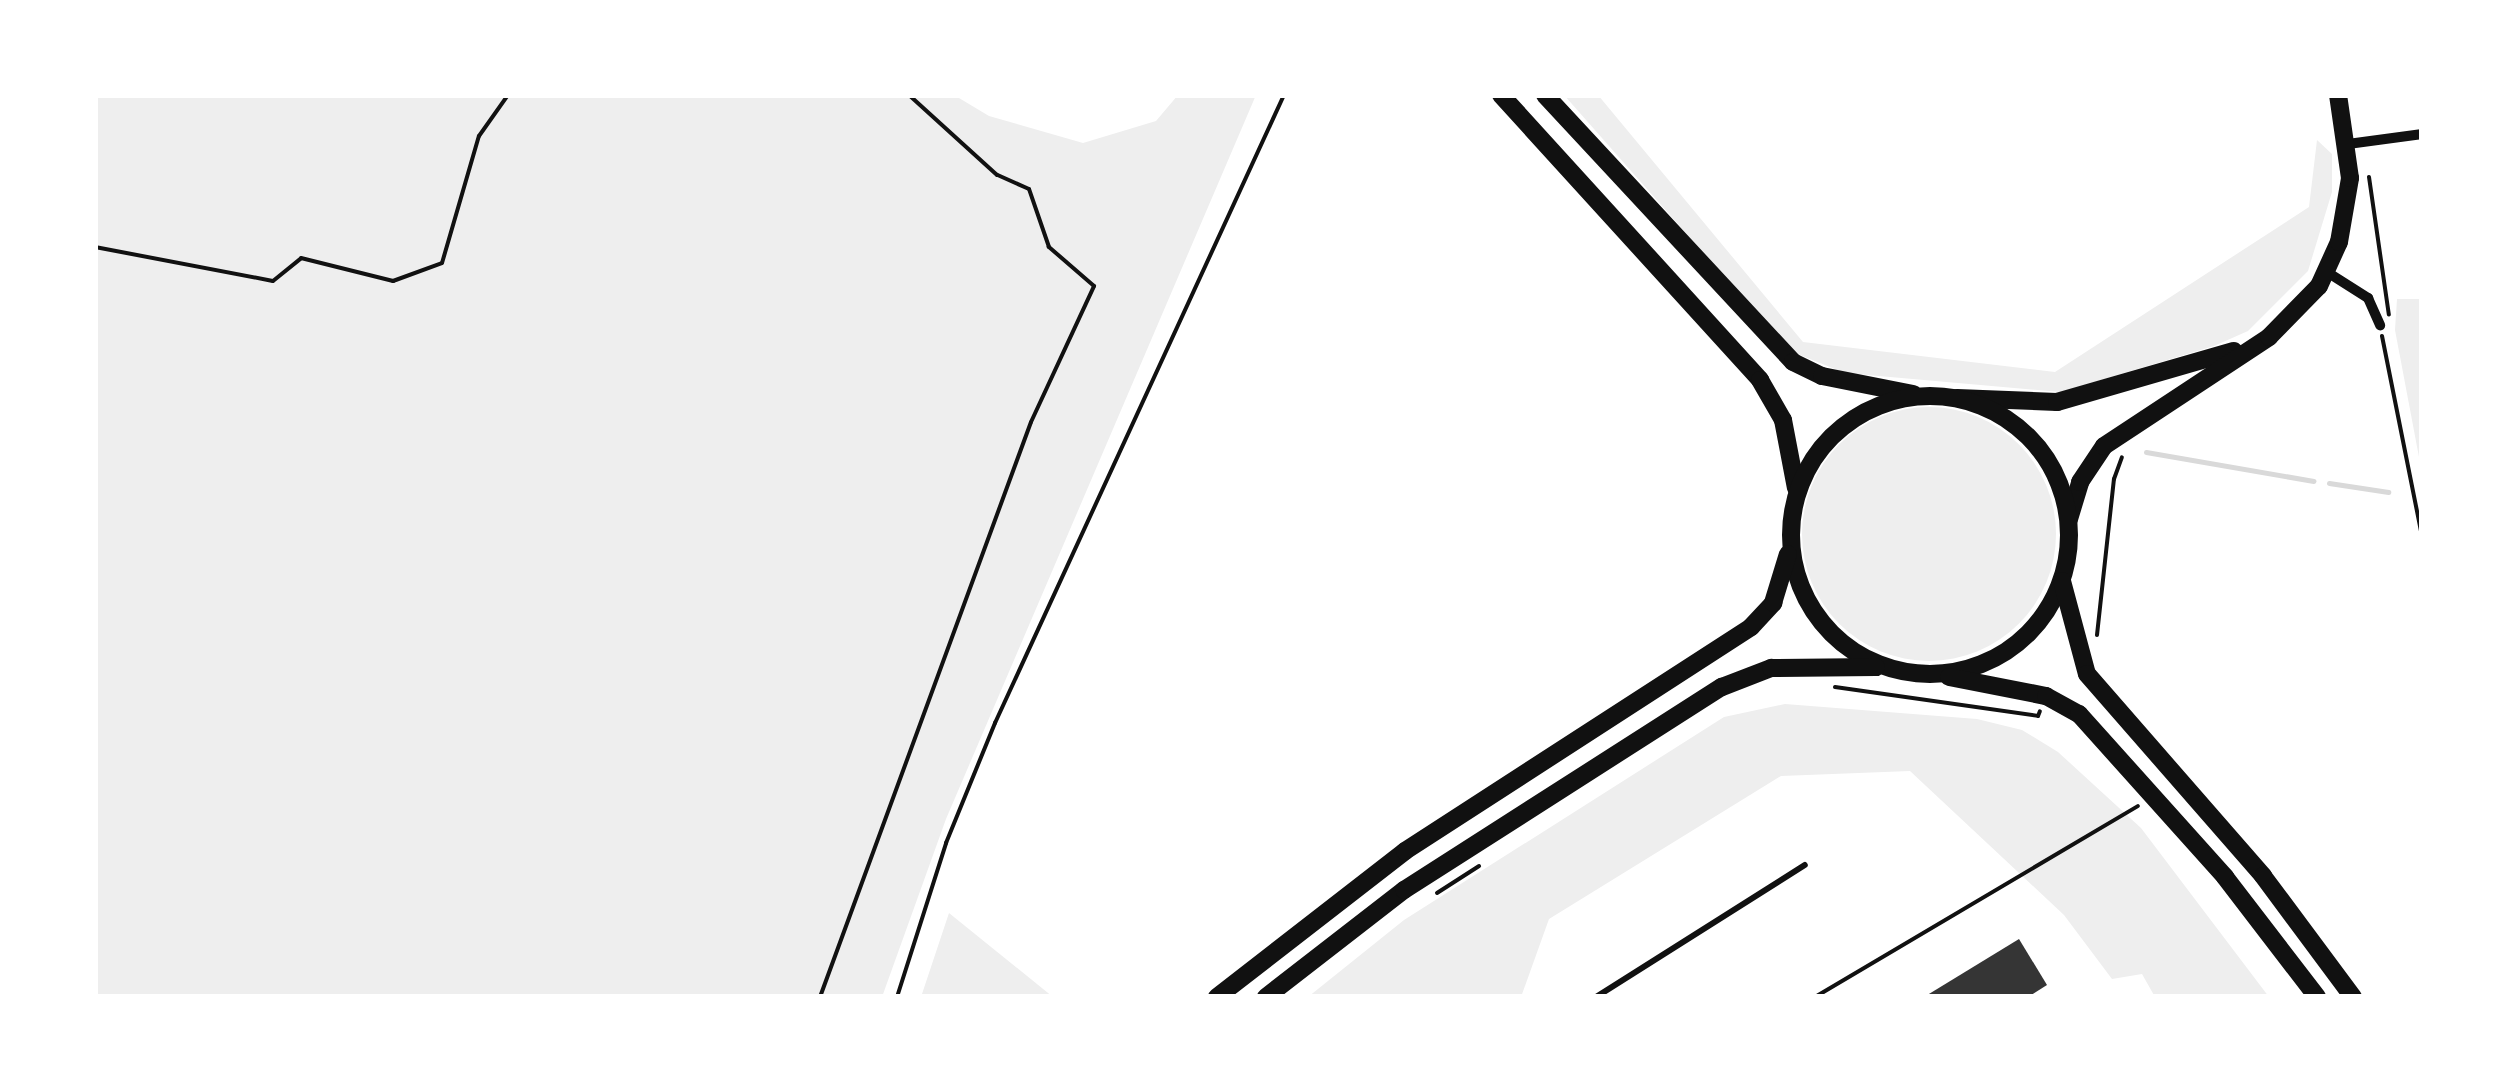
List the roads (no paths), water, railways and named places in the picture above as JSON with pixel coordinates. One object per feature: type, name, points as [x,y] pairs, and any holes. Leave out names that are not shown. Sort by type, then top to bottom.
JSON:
[{"type":"main road","points":[[1217,997],[1405,851],[1751,627],[1773,603],[1790,542],[1796,493],[1783,420],[1760,380],[1501,95]]},
{"type":"main road","points":[[1545,95],[1793,362],[1822,376],[1922,396],[2082,397],[2182,370],[2269,337]]},
{"type":"main road","points":[[1933,674],[1975,667],[2012,648],[2042,618],[2062,580],[2069,519],[2080,482],[2104,446],[2269,337],[2304,306],[2327,272],[2347,208],[2355,143],[2338,95]]},
{"type":"main road","points":[[1796,493],[1818,450],[1854,418],[1922,396]]},
{"type":"main road","points":[[1957,398],[1998,414],[2032,440],[2057,477],[2069,519]]},
{"type":"main road","points":[[1790,542],[1801,589],[1826,629],[1886,668]]},
{"type":"main road","points":[[2062,580],[2087,674],[2292,913],[2353,997]]},
{"type":"main road","points":[[1266,997],[1404,890],[1722,686],[1771,668],[1886,668],[1933,674],[2067,704],[2156,796],[2317,997]]},
{"type":"street","points":[[2355,143],[2422,134]]},
{"type":"street","points":[[2327,272],[2368,298],[2380,325]]},
{"type":"lane","points":[[1596,997],[1805,865]]},
{"type":"lane","points":[[2268,932],[2292,913]]},
{"type":"lane","points":[[2061,997],[2088,997]]},
{"type":"waterway","points":[[2146,452],[2314,481]]},
{"type":"waterway","points":[[2329,483],[2388,492]]}]
